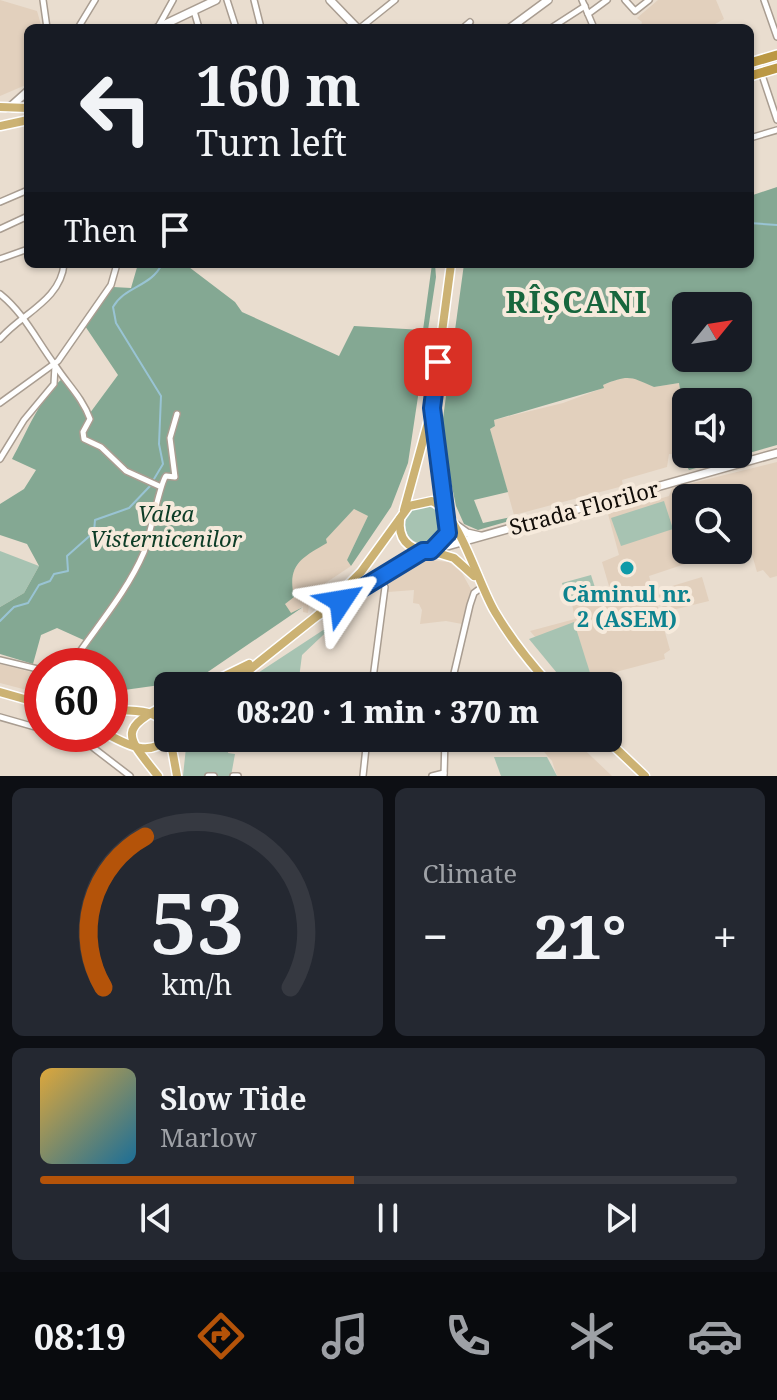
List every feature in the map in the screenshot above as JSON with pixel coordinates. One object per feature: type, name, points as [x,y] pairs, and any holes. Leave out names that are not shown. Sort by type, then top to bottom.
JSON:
[{"type":"highway","points":[[754,62],[777,55]]},
{"type":"highway","points":[[754,75],[777,68]]},
{"type":"main road","points":[[165,24],[216,0]]},
{"type":"main road","points":[[330,0],[355,24]]},
{"type":"main road","points":[[515,24],[548,0]]},
{"type":"main road","points":[[5,108],[24,94]]},
{"type":"main road","points":[[1,126],[24,121]]},
{"type":"main road","points":[[450,268],[432,408],[399,528],[406,544],[454,558],[480,584]]},
{"type":"main road","points":[[245,672],[317,616],[427,551],[448,533],[432,408]]},
{"type":"main road","name":"Strada Florilor","points":[[427,551],[777,453]]},
{"type":"main road","points":[[317,616],[361,572],[401,515],[423,500],[447,514],[470,557],[480,584],[509,635],[539,672]]},
{"type":"main road","name":"Strada Florilor","points":[[447,514],[464,532],[483,536]]},
{"type":"main road","name":"Strada Florilor","points":[[470,557],[472,543],[483,536]]},
{"type":"main road","points":[[232,672],[261,658]]},
{"type":"main road","points":[[0,692],[24,698]]},
{"type":"main road","points":[[128,711],[154,715]]},
{"type":"main road","points":[[154,711],[133,726],[135,748],[158,776]]},
{"type":"main road","points":[[128,744],[154,749]]},
{"type":"main road","points":[[173,752],[177,776]]},
{"type":"main road","points":[[620,752],[645,776]]},
{"type":"street","points":[[43,0],[46,24]]},
{"type":"street","points":[[80,24],[95,0]]},
{"type":"street","points":[[159,24],[173,0]]},
{"type":"street","points":[[227,0],[235,24]]},
{"type":"street","points":[[254,0],[260,24]]},
{"type":"street","points":[[364,24],[395,0]]},
{"type":"street","points":[[588,14],[607,0]]},
{"type":"street","points":[[625,0],[635,11],[649,0]]},
{"type":"street","points":[[764,0],[777,37]]},
{"type":"street","points":[[556,24],[583,3],[592,24]]},
{"type":"street","points":[[194,10],[198,24]]},
{"type":"street","points":[[761,72],[777,120]]},
{"type":"street","points":[[754,137],[777,130]]},
{"type":"street","points":[[0,202],[24,192]]},
{"type":"street","points":[[0,229],[24,218]]},
{"type":"street","points":[[0,259],[24,250]]},
{"type":"street","points":[[0,339],[54,290],[62,268]]},
{"type":"street","points":[[0,403],[54,365],[111,285],[116,268]]},
{"type":"street","points":[[0,294],[73,386],[88,414],[84,439],[101,447],[126,471],[159,486]]},
{"type":"street","points":[[0,459],[24,420],[54,384],[54,365]]},
{"type":"street","points":[[82,648],[135,570],[157,513],[159,486],[166,476],[175,477],[170,438],[177,414]]},
{"type":"street","points":[[374,672],[385,587],[379,577]]},
{"type":"street","points":[[454,672],[474,593],[480,584]]},
{"type":"street","points":[[0,660],[24,666]]},
{"type":"street","points":[[0,717],[24,724]]},
{"type":"street","points":[[99,752],[130,776]]},
{"type":"street","points":[[363,776],[366,752]]},
{"type":"street","points":[[432,776],[444,774],[445,752]]},
{"type":"street","points":[[208,776],[214,776]]},
{"type":"shaded area","points":[[0,0],[37,11],[41,24],[24,24],[24,86],[0,96]]},
{"type":"shaded area","points":[[658,0],[716,0],[724,19],[715,24],[641,24],[637,18]]},
{"type":"shaded area","points":[[636,376],[654,387],[679,383],[680,388],[672,388],[672,454],[669,454],[667,467],[622,480],[623,486],[514,515],[490,429],[495,426],[494,420],[563,403],[618,379]]},
{"type":"shaded area","points":[[777,462],[777,576],[770,578],[763,570],[757,572],[752,554],[752,484],[688,484]]},
{"type":"shaded area","points":[[672,488],[672,564],[685,564],[649,576],[670,650],[664,654],[665,659],[616,672],[565,672],[530,631],[575,619],[568,584],[595,590],[609,586],[602,562],[619,555],[608,514],[669,496]]},
{"type":"shaded area","points":[[354,509],[368,516],[347,560],[351,566],[315,590],[310,597],[308,613],[303,612],[303,606],[291,614],[284,604],[293,597],[289,580],[292,573],[302,558],[319,546]]},
{"type":"shaded area","points":[[427,560],[449,562],[462,573],[473,593],[462,624],[446,621],[420,624],[422,610],[419,604],[413,603],[414,590],[388,592],[389,579]]},
{"type":"shaded area","points":[[702,577],[709,601],[664,612],[659,595],[670,592],[669,587]]},
{"type":"shaded area","points":[[0,664],[24,670],[24,689],[0,683]]},
{"type":"shaded area","points":[[544,752],[587,752],[612,776],[557,776],[552,761]]},
{"type":"green space","points":[[777,187],[777,445],[752,452],[752,388],[680,388],[679,383],[654,387],[624,378],[603,385],[604,388],[494,420],[495,426],[490,429],[508,492],[474,500],[483,523],[511,517],[513,520],[478,530],[464,524],[456,506],[441,433],[463,268],[754,268],[754,195]]},
{"type":"green space","name":"Valea Visternicenilor","points":[[137,268],[190,268],[235,302],[242,312],[339,356],[354,326],[423,330],[431,268],[435,268],[436,277],[408,463],[391,507],[351,566],[347,560],[368,516],[354,509],[326,539],[327,543],[298,564],[293,577],[294,597],[285,604],[291,613],[303,607],[208,672],[154,672],[154,686],[128,689],[128,648],[84,648],[88,642],[57,628],[41,635],[37,648],[24,648],[24,661],[0,654],[0,607],[24,593],[39,566],[27,544],[0,535],[0,504],[24,489],[36,470],[12,459],[40,406],[63,378],[87,417],[118,375],[85,326],[113,287],[131,288]]},
{"type":"green space","points":[[664,501],[672,529],[621,546],[611,518]]},
{"type":"green space","points":[[424,506],[437,512],[443,525],[437,538],[424,544],[411,538],[405,525],[411,512]]},
{"type":"green space","points":[[0,551],[39,566],[24,593],[0,607]]},
{"type":"green space","points":[[591,575],[598,597],[569,606],[562,583]]},
{"type":"green space","points":[[340,619],[302,655],[300,672],[259,672]]},
{"type":"green space","points":[[574,622],[590,672],[556,672],[529,639]]},
{"type":"green space","points":[[186,752],[235,754],[231,776],[183,776]]},
{"type":"green space","points":[[494,757],[547,757],[557,776],[501,776]]},
{"type":"waterway","points":[[754,223],[777,225]]},
{"type":"waterway","points":[[154,479],[163,464],[159,444],[161,396],[116,323],[113,307],[160,268]]},
{"type":"waterway","points":[[0,621],[14,607],[28,603],[39,585],[50,581],[54,574],[68,571],[67,556],[94,532],[95,520],[129,508],[151,485]]},
{"type":"place","name":"Căminul nr. 2 (ASEM)","points":[[627,568]]},
{"type":"district","name":"RÎȘCANI","points":[[577,303]]},
{"type":"route","points":[[341,601],[423,551],[431,551],[448,533],[449,519],[436,460],[432,408],[438,362]]}]
